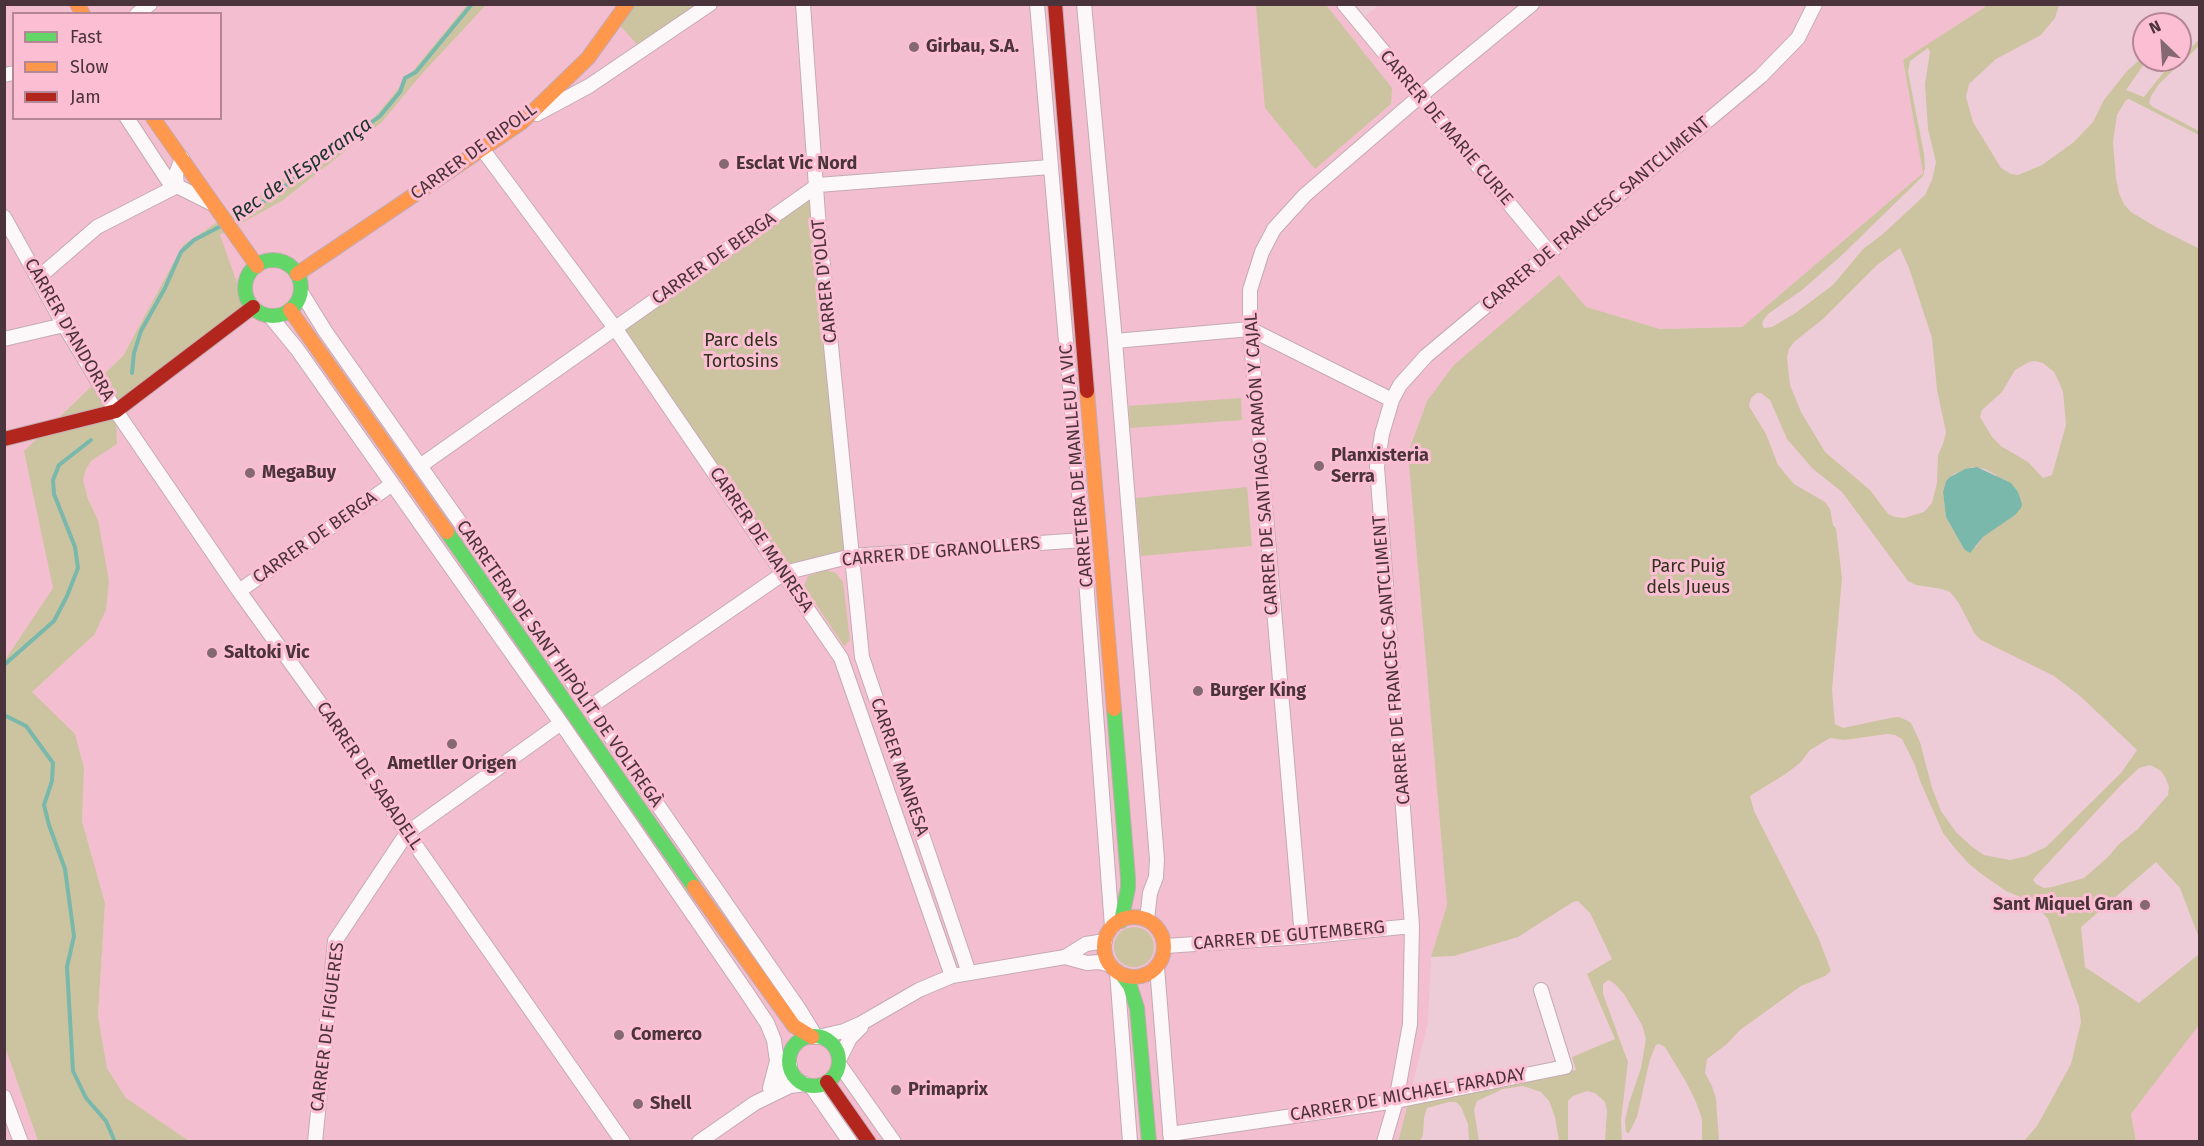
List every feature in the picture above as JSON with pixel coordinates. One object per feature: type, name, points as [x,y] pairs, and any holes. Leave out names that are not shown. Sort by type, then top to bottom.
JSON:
[{"type":"street","name":"CARRER DE RIPOLL","points":[[297,274],[522,122],[588,58],[627,4]]},
{"type":"street","points":[[522,122],[582,90],[710,4]]},
{"type":"street","name":"CARRER D'OLOT","points":[[803,4],[818,185],[818,215],[852,556]]},
{"type":"street","name":"CARRETERA DE MANLLEU A VIC","points":[[1037,4],[1117,924]]},
{"type":"street","name":"CARRETERA DE MANLLEU A VIC","points":[[1055,4],[1128,888],[1117,924]]},
{"type":"street","points":[[1084,4],[1115,341],[1157,859],[1156,877],[1150,893],[1146,920]]},
{"type":"street","name":"CARRER DE MARIE CURIE","points":[[1344,4],[1549,252]]},
{"type":"street","name":"CARRER DE SANTIAGO RAMÓN Y CAJAL","points":[[1302,937],[1250,329],[1250,290],[1262,252],[1274,229],[1305,195],[1419,97],[1533,4]]},
{"type":"street","name":"CARRER DE FRANCESC SANTCLIMENT","points":[[1384,1142],[1396,1101],[1410,1024],[1412,926],[1377,467],[1382,434],[1392,400],[1400,386],[1426,356],[1761,76],[1798,38],[1815,4]]},
{"type":"street","points":[[128,120],[175,187],[215,205]]},
{"type":"street","points":[[154,120],[256,266]]},
{"type":"street","name":"CARRER DE MANRESA","points":[[483,150],[615,328],[841,658],[952,976]]},
{"type":"street","points":[[175,187],[176,174],[182,158]]},
{"type":"street","points":[[818,185],[1050,167]]},
{"type":"street","name":"CARRER DE BERGA","points":[[420,466],[818,185]]},
{"type":"street","points":[[38,278],[97,227],[175,187]]},
{"type":"street","name":"CARRER D'ANDORRA","points":[[4,217],[64,325],[116,411]]},
{"type":"street","points":[[266,261],[276,261],[291,266],[297,274],[301,292],[297,302],[290,310],[280,315],[270,316],[253,308],[248,300],[246,286],[248,277],[256,266],[266,261]]},
{"type":"street","name":"CARRETERA DE SANT HIPÒLIT DE VOLTREGÀ","points":[[301,292],[325,331],[799,1009],[815,1037]]},
{"type":"street","points":[[4,440],[116,411],[253,308]]},
{"type":"street","name":"CARRETERA DE SANT HIPÒLIT DE VOLTREGÀ","points":[[290,310],[782,1011],[794,1026],[815,1037]]},
{"type":"street","name":"CARRETERA DE SANT HIPÒLIT DE VOLTREGÀ","points":[[270,316],[297,349],[561,723],[767,1023],[774,1040],[777,1061],[770,1088]]},
{"type":"street","points":[[4,339],[64,325]]},
{"type":"street","points":[[1115,341],[1250,329],[1392,400]]},
{"type":"street","name":"CARRER DE SABADELL","points":[[116,411],[623,1142]]},
{"type":"street","name":"CARRER DE BERGA","points":[[239,591],[391,485]]},
{"type":"street","name":"CARRER DE GRANOLLERS","points":[[590,707],[784,573],[852,556],[1083,540]]},
{"type":"street","name":"CARRER MANRESA","points":[[852,556],[862,657],[969,973]]},
{"type":"street","name":"CARRER DE FIGUERES","points":[[315,1142],[335,940],[407,833],[561,723]]},
{"type":"street","name":"CARRETERA DE MANLLEU A VIC","points":[[1128,888],[1146,920]]},
{"type":"street","points":[[1137,1008],[1152,971],[1163,956],[1165,946],[1160,931],[1146,920],[1131,917],[1117,924],[1105,941],[1105,953],[1130,986],[1137,1008],[1149,1142]]},
{"type":"street","name":"CARRER DE GUTEMBERG","points":[[1165,946],[1302,937],[1412,926]]},
{"type":"street","points":[[755,1103],[770,1088],[790,1060],[797,1043],[844,1031],[918,990],[952,976],[1065,957],[1086,944],[1105,941]]},
{"type":"street","points":[[1065,957],[1087,963],[1099,962],[1135,977],[1152,971]]},
{"type":"street","points":[[1116,970],[1130,1142]]},
{"type":"street","points":[[1152,971],[1171,1138]]},
{"type":"street","name":"CARRETERA DE SANT HIPÒLIT DE VOLTREGÀ","points":[[745,990],[782,1011],[790,1030],[790,1060]]},
{"type":"street","name":"CARRER DE MICHAEL FARADAY","points":[[1171,1138],[1396,1101],[1565,1067],[1541,990]]},
{"type":"street","points":[[699,1142],[755,1103],[790,1086],[827,1082],[835,1074],[850,1038],[869,1019]]},
{"type":"street","points":[[815,1037],[832,1044],[838,1053],[839,1062],[894,1142]]},
{"type":"street","points":[[790,1060],[794,1076],[808,1085],[850,1142]]},
{"type":"street","points":[[827,1082],[869,1142]]},
{"type":"street","points":[[4,1097],[21,1142]]},
{"type":"shaded area","points":[[1350,4],[1362,19],[1380,4],[1985,5],[1903,60],[1923,173],[1742,327],[1660,329],[1585,307],[1427,401],[1408,453],[1447,905],[1431,957],[1428,1023],[1398,1141],[189,1141],[126,1098],[107,1068],[98,1017],[105,903],[82,821],[84,768],[31,692],[94,635],[98,520],[88,499],[83,480],[91,461],[117,444],[116,411],[245,308],[220,235],[282,201],[382,122],[420,76],[486,5]]},
{"type":"shaded area","points":[[5,5],[467,5],[375,117],[183,245],[123,356],[24,451],[54,588],[5,660]]},
{"type":"shaded area","points":[[1977,467],[2011,483],[2018,492],[2022,504],[2015,515],[1983,537],[1970,553],[1964,549],[1946,517],[1943,492],[1946,481],[1950,477],[1965,469]]},
{"type":"shaded area","points":[[2199,1025],[2199,1141],[2136,1141],[2131,1114]]},
{"type":"shaded area","points":[[5,1047],[38,1141],[5,1141]]},
{"type":"green space","points":[[467,5],[486,5],[420,76],[382,122],[282,201],[220,235],[246,308],[116,411],[117,444],[91,461],[86,469],[83,480],[88,499],[98,520],[109,581],[106,610],[94,635],[32,692],[75,734],[84,768],[82,821],[105,903],[98,1016],[107,1068],[126,1098],[189,1141],[38,1141],[5,1047],[5,660],[53,588],[24,451],[123,356],[183,245],[375,117]]},
{"type":"green space","points":[[627,5],[710,5],[642,50],[616,21]]},
{"type":"green space","points":[[1256,5],[1326,5],[1392,88],[1391,104],[1315,169],[1265,108]]},
{"type":"green space","name":"Parc Puig dels Jueus","points":[[1985,5],[2059,5],[2055,18],[2041,35],[1996,59],[1969,84],[1966,97],[1973,122],[2001,168],[2018,175],[2042,165],[2074,142],[2093,122],[2104,100],[2132,67],[2132,72],[2139,72],[2126,90],[2144,97],[2164,72],[2172,72],[2159,84],[2149,103],[2199,131],[2199,135],[2129,99],[2117,115],[2113,142],[2116,178],[2124,204],[2131,212],[2156,227],[2200,249],[2199,938],[2180,888],[2156,862],[2081,927],[2085,967],[2139,1003],[2199,954],[2199,1025],[2131,1114],[2136,1141],[2024,1141],[2037,1126],[2071,1064],[2081,1022],[2079,1007],[2048,919],[2034,903],[2006,891],[1980,873],[1953,846],[1943,833],[1902,739],[1887,734],[1844,740],[1830,738],[1810,750],[1800,763],[1787,773],[1750,796],[1754,811],[1819,939],[1831,971],[1801,986],[1740,1030],[1727,1044],[1707,1059],[1705,1073],[1716,1099],[1719,1141],[1702,1141],[1702,1119],[1696,1102],[1665,1047],[1659,1044],[1656,1045],[1650,1059],[1637,1117],[1629,1133],[1626,1132],[1625,1121],[1641,1068],[1646,1039],[1642,1025],[1624,994],[1609,980],[1603,984],[1603,994],[1628,1062],[1621,1120],[1622,1141],[1605,1141],[1607,1111],[1605,1102],[1595,1093],[1587,1091],[1573,1096],[1568,1101],[1568,1141],[1559,1141],[1555,1117],[1549,1101],[1541,1092],[1523,1086],[1503,1089],[1477,1101],[1474,1110],[1479,1141],[1469,1141],[1468,1124],[1461,1107],[1456,1102],[1449,1102],[1427,1108],[1420,1141],[1398,1142],[1408,1103],[1576,1070],[1572,1057],[1615,1039],[1587,974],[1612,959],[1590,913],[1578,901],[1518,937],[1454,956],[1431,957],[1447,905],[1408,453],[1427,401],[1454,365],[1559,275],[1586,307],[1660,329],[1742,327],[1923,173],[1903,60]],"holes":[[[1928,48],[1930,52],[1925,84],[1928,129],[1936,162],[1932,180],[1925,195],[1883,234],[1863,249],[1833,285],[1794,314],[1772,327],[1764,328],[1762,324],[1768,314],[1802,290],[1841,256],[1923,176],[1924,154],[1908,72],[1910,61]],[[1900,248],[1932,338],[1937,390],[1946,432],[1938,455],[1937,483],[1932,503],[1924,512],[1904,518],[1888,514],[1870,490],[1825,452],[1801,412],[1790,385],[1787,357],[1794,342],[1823,319],[1877,265]],[[2029,362],[2043,363],[2054,372],[2063,392],[2066,425],[2052,475],[2043,478],[2028,462],[2001,446],[1992,437],[1980,417],[1982,410],[2002,392],[2015,370]],[[1761,393],[1770,400],[1787,439],[1813,469],[1842,492],[1908,581],[1916,585],[1950,592],[1981,640],[2054,676],[2080,696],[2137,750],[2121,773],[2046,847],[2027,856],[2010,860],[1984,855],[1971,846],[1956,832],[1941,811],[1932,788],[1920,742],[1908,721],[1899,717],[1843,728],[1835,724],[1832,690],[1842,578],[1836,528],[1833,525],[1830,509],[1825,502],[1794,484],[1778,465],[1766,434],[1749,406],[1751,398]],[[1973,467],[1985,469],[1996,475],[2015,514],[1983,537],[1976,547],[1964,549],[1946,517],[1943,492],[1946,481],[1954,474]],[[2150,765],[2161,771],[2169,787],[2168,795],[2138,829],[2084,878],[2052,887],[2044,888],[2036,884],[2033,880],[2036,876],[2139,768]]]},
{"type":"green space","points":[[2199,40],[2199,46],[2192,53],[2192,46]]},
{"type":"green space","name":"Parc dels Tortosins","points":[[818,185],[852,556],[784,573],[615,328]]},
{"type":"green space","points":[[1241,398],[1242,420],[1130,428],[1129,406]]},
{"type":"green space","points":[[1247,487],[1252,546],[1141,556],[1136,498]]},
{"type":"green space","points":[[826,570],[836,573],[843,582],[850,640],[844,646],[804,586],[808,576]]},
{"type":"green space","points":[[1134,927],[1148,933],[1154,947],[1148,961],[1134,967],[1120,961],[1114,947],[1120,933]]},
{"type":"waterway","name":"Rec de l'Esperança","points":[[233,220],[266,200],[380,116],[400,92],[405,78],[416,72],[472,4]]},
{"type":"waterway","name":"Rec de l'Esperança","points":[[132,373],[134,353],[141,331],[165,288],[181,252],[194,240],[221,226]]},
{"type":"waterway","name":"Rec de l'Esperança","points":[[4,665],[54,621],[78,568],[75,547],[54,494],[53,480],[59,465],[91,440]]},
{"type":"waterway","name":"Rec de l'Esperança","points":[[4,715],[26,726],[53,763],[52,781],[44,805],[65,869],[74,936],[67,967],[73,1071],[86,1098],[106,1121],[115,1142]]},
{"type":"traffic: fast","points":[[273,260],[284,262],[293,268],[299,277],[301,288],[299,299],[293,308],[284,314],[273,316],[262,314],[253,308],[247,299],[245,288],[247,277],[253,268],[262,262],[273,260]]},
{"type":"traffic: fast","points":[[447,532],[694,887]]},
{"type":"traffic: fast","points":[[1114,709],[1128,878],[1121,921]]},
{"type":"traffic: fast","points":[[1122,975],[1130,986],[1137,1008],[1149,1142]]},
{"type":"traffic: fast","points":[[814,1036],[828,1040],[835,1047],[839,1061],[835,1075],[828,1082],[814,1086],[800,1082],[793,1075],[789,1061],[793,1047],[800,1040],[814,1036]]},
{"type":"traffic: slow","points":[[77,4],[82,12]]},
{"type":"traffic: slow","points":[[297,274],[522,122],[588,58],[627,4]]},
{"type":"traffic: slow","points":[[154,120],[257,266]]},
{"type":"traffic: slow","points":[[290,310],[447,532]]},
{"type":"traffic: slow","points":[[1087,391],[1114,709]]},
{"type":"traffic: slow","points":[[694,887],[794,1026],[812,1037]]},
{"type":"traffic: slow","points":[[1134,917],[1146,919],[1159,930],[1164,947],[1162,959],[1151,972],[1134,977],[1122,975],[1109,964],[1104,947],[1106,935],[1117,922],[1134,917]]},
{"type":"traffic: jam","points":[[1055,4],[1087,391]]},
{"type":"traffic: jam","points":[[4,439],[116,411],[253,307]]},
{"type":"traffic: jam","points":[[827,1082],[869,1142]]},
{"type":"place","name":"Girbau, S.A.","points":[[914,47]]},
{"type":"place","name":"Esclat Vic Nord","points":[[724,164]]},
{"type":"place","name":"Planxisteria Serra","points":[[1319,466]]},
{"type":"place","name":"MegaBuy","points":[[250,473]]},
{"type":"place","name":"Saltoki Vic","points":[[212,653]]},
{"type":"place","name":"Burger King","points":[[1198,691]]},
{"type":"place","name":"Ametller Origen","points":[[452,744]]},
{"type":"place","name":"Sant Miquel Gran","points":[[2145,905]]},
{"type":"place","name":"Comerco","points":[[619,1035]]},
{"type":"place","name":"Primaprix","points":[[896,1090]]},
{"type":"place","name":"Shell","points":[[638,1104]]}]
